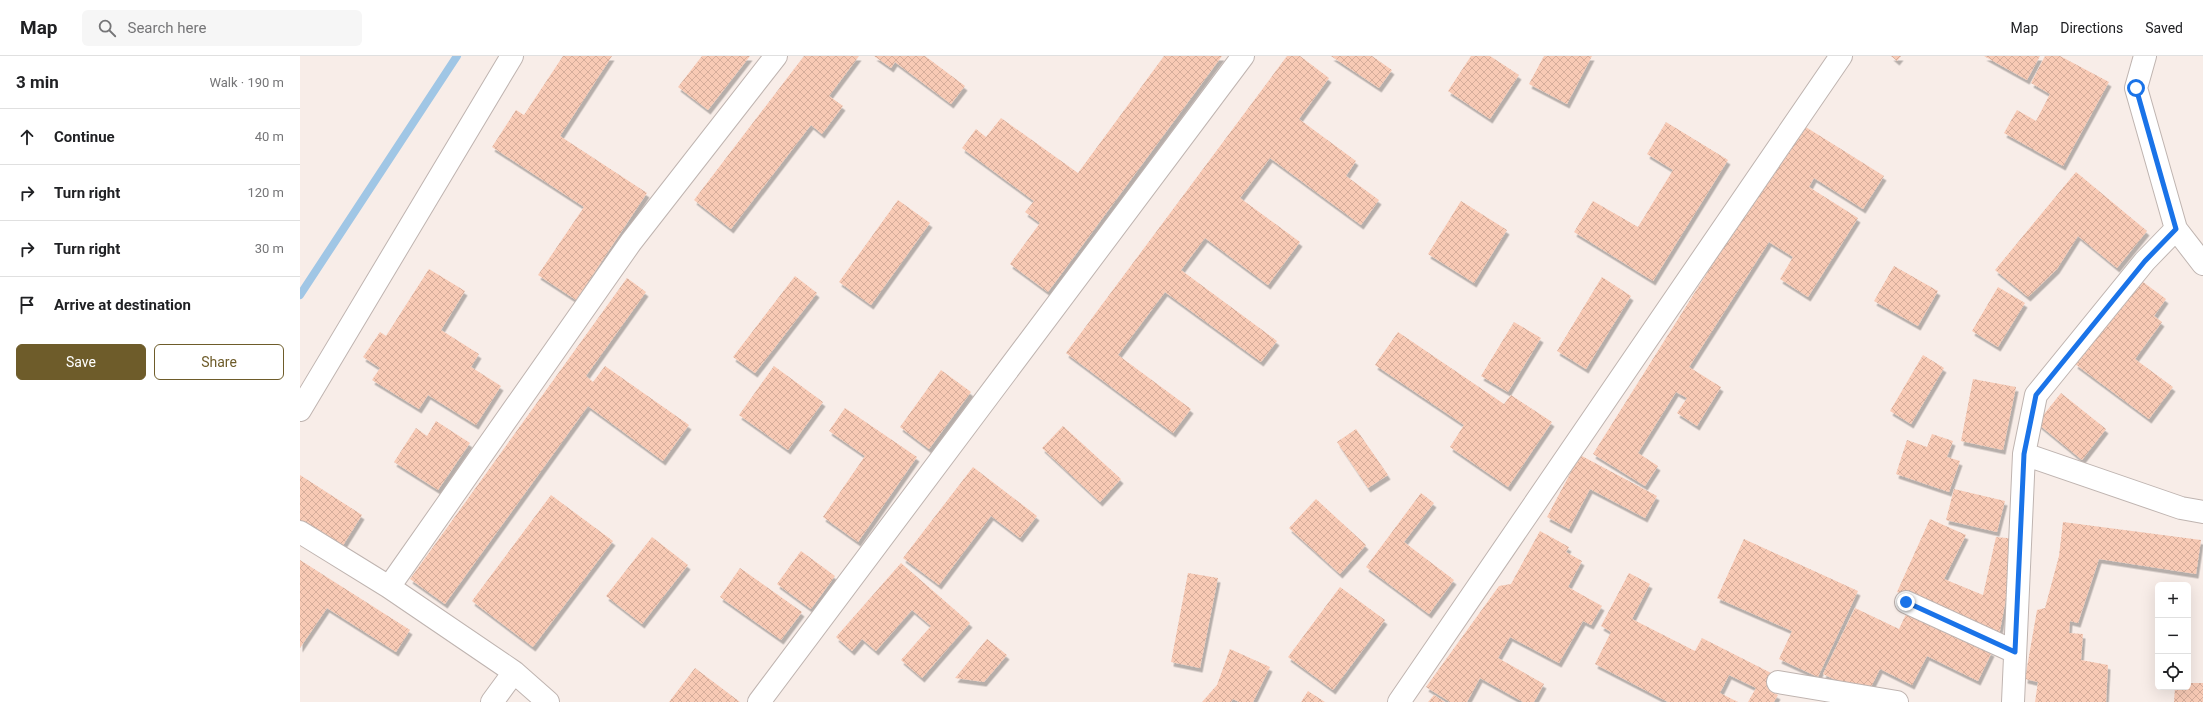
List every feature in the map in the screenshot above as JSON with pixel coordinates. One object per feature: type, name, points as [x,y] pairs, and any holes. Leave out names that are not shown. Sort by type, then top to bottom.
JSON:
[{"type":"street","points":[[300,410],[512,56]]},
{"type":"street","points":[[389,587],[630,242],[776,56]]},
{"type":"street","points":[[759,702],[1244,56]]},
{"type":"street","points":[[1399,702],[1841,56]]},
{"type":"street","points":[[2145,56],[2136,88],[2176,229],[2203,264]]},
{"type":"street","points":[[2014,702],[2024,454],[2036,395],[2145,261],[2176,229]]},
{"type":"street","points":[[2024,454],[2182,508],[2203,512]]},
{"type":"street","points":[[300,532],[389,587],[514,672],[548,702]]},
{"type":"street","points":[[1906,602],[2015,652]]},
{"type":"street","points":[[492,702],[514,672]]},
{"type":"street","points":[[1778,682],[1897,702]]},
{"type":"building","points":[[563,56],[612,56],[560,136],[647,193],[576,300],[538,275],[584,207],[492,147],[516,110],[524,115]]},
{"type":"building","points":[[702,56],[750,56],[708,110],[678,87]]},
{"type":"building","points":[[804,56],[859,56],[829,96],[843,106],[822,134],[811,125],[731,229],[694,200]]},
{"type":"building","points":[[874,56],[925,56],[965,86],[951,104],[895,62],[891,68]]},
{"type":"building","points":[[1164,56],[1222,56],[1048,292],[1010,264],[1040,223],[1025,212],[1034,201],[962,148],[976,129],[986,137],[1001,118],[1078,173]]},
{"type":"building","points":[[1287,56],[1300,56],[1329,78],[1299,119],[1356,161],[1346,176],[1379,200],[1361,225],[1270,158],[1240,198],[1300,242],[1268,285],[1205,238],[1181,270],[1277,341],[1261,362],[1165,292],[1118,355],[1191,409],[1173,433],[1066,353]]},
{"type":"building","points":[[1331,56],[1372,56],[1392,70],[1379,88]]},
{"type":"building","points":[[1471,56],[1490,56],[1519,75],[1490,119],[1448,91]]},
{"type":"building","points":[[1544,56],[1592,56],[1567,104],[1529,84]]},
{"type":"building","points":[[1891,56],[1901,56],[1897,61]]},
{"type":"building","points":[[1984,56],[2040,56],[2027,80]]},
{"type":"building","points":[[2045,56],[2060,56],[2109,82],[2063,166],[2004,133],[2017,110],[2036,121],[2050,94],[2031,83]]},
{"type":"building","points":[[1666,122],[1728,160],[1653,281],[1574,232],[1593,201],[1638,227],[1673,170],[1647,154]]},
{"type":"building","points":[[1801,124],[1884,176],[1863,209],[1814,178],[1809,187],[1858,218],[1808,297],[1780,279],[1793,257],[1769,242],[1689,367],[1721,387],[1697,426],[1677,413],[1687,398],[1676,392],[1638,453],[1658,466],[1645,486],[1593,454]]},
{"type":"building","points":[[2076,172],[2147,231],[2117,268],[2078,236],[2057,269],[2028,297],[1995,270]]},
{"type":"building","points":[[898,200],[930,223],[871,305],[839,282]]},
{"type":"building","points":[[1461,201],[1507,230],[1474,283],[1428,254]]},
{"type":"building","points":[[1894,266],[1938,291],[1918,326],[1874,301]]},
{"type":"building","points":[[429,269],[465,291],[441,330],[479,354],[471,367],[501,386],[476,425],[428,395],[419,409],[372,380],[380,368],[363,357],[380,332],[386,336]]},
{"type":"building","points":[[795,276],[817,293],[755,373],[733,357]]},
{"type":"building","points":[[1602,277],[1631,296],[1586,369],[1557,351]]},
{"type":"building","points":[[627,278],[646,292],[586,376],[593,382],[605,366],[689,425],[663,461],[588,406],[445,604],[410,579]]},
{"type":"building","points":[[2139,279],[2166,299],[2154,316],[2162,322],[2135,359],[2173,387],[2149,419],[2075,364]]},
{"type":"building","points":[[1998,287],[2025,303],[1998,347],[1972,331]]},
{"type":"building","points":[[1514,322],[1541,338],[1508,392],[1481,376]]},
{"type":"building","points":[[1398,332],[1504,404],[1511,395],[1552,422],[1508,487],[1450,447],[1464,425],[1375,365]]},
{"type":"building","points":[[1923,355],[1944,368],[1911,424],[1890,411]]},
{"type":"building","points":[[774,366],[823,402],[788,450],[739,415]]},
{"type":"building","points":[[941,370],[971,392],[929,449],[900,427]]},
{"type":"building","points":[[1973,379],[2016,387],[2003,450],[1961,441]]},
{"type":"building","points":[[2061,393],[2106,429],[2082,460],[2037,423]]},
{"type":"building","points":[[845,408],[917,457],[858,542],[823,517],[865,456],[829,431]]},
{"type":"building","points":[[436,421],[470,443],[438,490],[394,462],[416,428],[427,436]]},
{"type":"building","points":[[1063,426],[1121,479],[1100,502],[1042,448]]},
{"type":"building","points":[[1356,429],[1388,475],[1368,488],[1337,442]]},
{"type":"building","points":[[1932,434],[1953,441],[1947,457],[1960,461],[1949,492],[1896,474],[1907,440],[1927,447]]},
{"type":"building","points":[[1580,455],[1657,496],[1645,518],[1590,489],[1569,529],[1547,517]]},
{"type":"building","points":[[973,467],[1037,516],[1020,538],[991,516],[939,585],[903,558]]},
{"type":"building","points":[[300,475],[362,515],[342,547],[300,520]]},
{"type":"building","points":[[1954,489],[2005,501],[1997,532],[1946,520]]},
{"type":"building","points":[[1421,493],[1434,503],[1404,542],[1454,580],[1429,614],[1366,567]]},
{"type":"building","points":[[551,495],[613,541],[533,647],[472,601]]},
{"type":"building","points":[[1316,499],[1366,545],[1340,574],[1289,528]]},
{"type":"building","points":[[1930,519],[1966,535],[1944,579],[1983,595],[1996,537],[2017,539],[1999,636],[1897,592]]},
{"type":"building","points":[[2063,522],[2201,540],[2196,574],[2099,559],[2078,623],[2070,621],[2069,633],[2083,634],[2081,660],[2108,665],[2106,702],[2035,702],[2038,682],[2025,679],[2037,610],[2045,608],[2059,556]]},
{"type":"building","points":[[1540,531],[1569,547],[1566,552],[1582,561],[1568,587],[1602,606],[1591,625],[1583,621],[1559,663],[1510,637],[1498,658],[1544,684],[1534,702],[1523,702],[1480,678],[1467,702],[1450,702],[1426,687],[1499,586],[1511,584]]},
{"type":"building","points":[[652,537],[688,565],[642,624],[606,596]]},
{"type":"building","points":[[1744,539],[1858,591],[1818,677],[1779,659],[1792,631],[1717,598]]},
{"type":"building","points":[[801,551],[835,576],[811,609],[777,584]]},
{"type":"building","points":[[300,560],[410,630],[396,652],[327,608],[300,648]]},
{"type":"building","points":[[901,563],[970,623],[922,678],[901,660],[931,626],[912,610],[876,651],[862,639],[852,651],[836,637]]},
{"type":"building","points":[[740,568],[802,612],[781,640],[720,597]]},
{"type":"building","points":[[1188,573],[1218,578],[1200,668],[1171,662]]},
{"type":"building","points":[[1629,573],[1650,584],[1632,619],[1695,651],[1702,638],[1777,676],[1770,691],[1778,695],[1774,702],[1748,702],[1756,688],[1729,675],[1720,693],[1738,702],[1668,702],[1595,664],[1611,632],[1601,626]]},
{"type":"building","points":[[1340,587],[1385,620],[1333,690],[1288,657]]},
{"type":"building","points":[[1855,608],[1899,629],[1908,610],[1992,652],[1978,681],[1927,656],[1912,685],[1880,669],[1867,695],[1823,674]]},
{"type":"building","points":[[987,639],[1007,655],[984,682],[955,678]]},
{"type":"building","points":[[1230,649],[1270,667],[1253,702],[1239,702],[1233,699],[1231,702],[1202,702],[1217,685]]},
{"type":"building","points":[[695,668],[740,702],[669,702]]},
{"type":"building","points":[[2191,683],[2203,683],[2203,702],[2174,702],[2175,690],[2191,690]]},
{"type":"building","points":[[1308,691],[1325,702],[1301,702]]},
{"type":"building","points":[[1434,695],[1445,702],[1428,702]]},
{"type":"waterway","points":[[300,295],[457,56]]},
{"type":"route","points":[[1906,602],[2015,652],[2024,454],[2036,395],[2145,261],[2176,229],[2136,88]]}]
